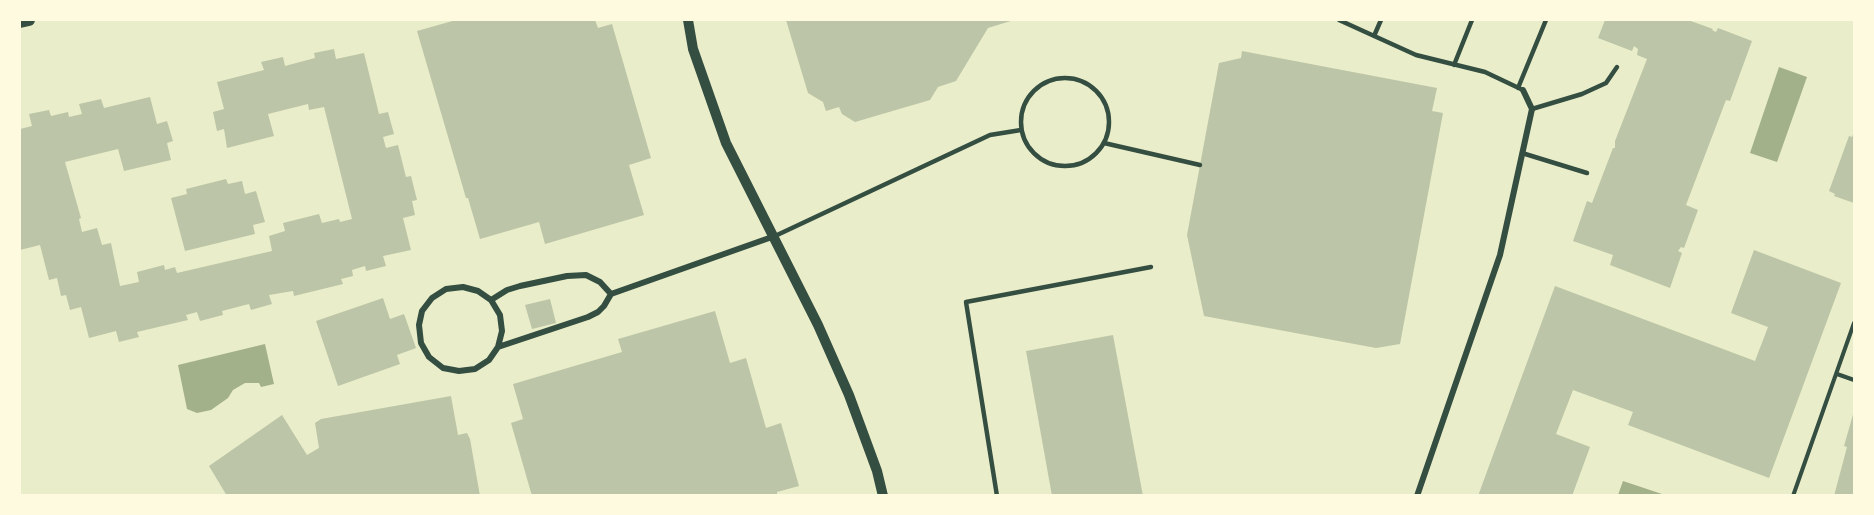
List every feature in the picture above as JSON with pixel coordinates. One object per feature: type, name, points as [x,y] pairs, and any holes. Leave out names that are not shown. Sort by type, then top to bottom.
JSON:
[{"type":"main road","points":[[20,22],[29,20]]},
{"type":"street","points":[[688,20],[693,49],[726,143],[818,325],[877,471],[883,495]]},
{"type":"street","points":[[1417,495],[1500,255],[1532,109],[1521,89]]},
{"type":"street","points":[[498,347],[588,317],[604,306],[611,294],[772,237]]},
{"type":"street","points":[[491,300],[507,290],[520,286],[586,275],[600,282],[611,294]]},
{"type":"street","points":[[463,287],[478,291],[491,300],[500,315],[502,331],[498,347],[489,360],[475,369],[459,371],[442,368],[429,357],[421,343],[419,326],[422,311],[432,298],[446,289],[463,287]]},
{"type":"lane","points":[[1339,20],[1416,55],[1485,72],[1521,89],[1546,20]]},
{"type":"lane","points":[[1374,36],[1381,20]]},
{"type":"lane","points":[[1454,65],[1472,20]]},
{"type":"lane","points":[[1532,109],[1582,94],[1606,83],[1617,67]]},
{"type":"lane","points":[[1064,77],[1079,80],[1093,87],[1103,99],[1108,113],[1109,128],[1104,143],[1096,154],[1085,162],[1072,166],[1058,166],[1045,162],[1025,144],[1021,130],[1021,115],[1026,100],[1036,88],[1048,81],[1064,77]]},
{"type":"lane","points":[[772,237],[990,135],[1021,130]]},
{"type":"lane","points":[[1104,143],[1200,165]]},
{"type":"lane","points":[[1522,153],[1587,173]]},
{"type":"lane","points":[[997,495],[966,302],[1151,267]]},
{"type":"path","points":[[1793,495],[1854,323]]},
{"type":"path","points":[[1836,374],[1854,380]]},
{"type":"shaded area","points":[[1779,67],[1807,77],[1777,162],[1750,153]]},
{"type":"shaded area","points":[[265,344],[274,384],[261,387],[259,383],[245,383],[233,390],[228,398],[211,410],[197,413],[187,409],[178,365]]},
{"type":"shaded area","points":[[1623,481],[1665,495],[1618,495]]},
{"type":"building","points":[[456,20],[595,20],[598,28],[612,24],[651,158],[629,165],[644,215],[545,244],[539,222],[480,239],[417,31]]},
{"type":"building","points":[[786,20],[1014,20],[988,28],[956,81],[938,87],[930,100],[855,122],[842,114],[839,107],[826,111],[823,102],[808,93]]},
{"type":"building","points":[[1605,20],[1688,20],[1716,32],[1718,28],[1752,41],[1730,101],[1726,100],[1686,205],[1698,210],[1684,248],[1681,247],[1678,251],[1682,253],[1670,288],[1610,265],[1613,255],[1573,241],[1587,201],[1592,203],[1613,148],[1615,148],[1615,141],[1647,59],[1637,55],[1638,49],[1634,46],[1632,51],[1598,38]]},
{"type":"building","points":[[334,49],[336,59],[364,53],[379,114],[388,112],[394,134],[383,137],[386,148],[398,145],[406,177],[411,176],[417,200],[412,201],[415,215],[403,218],[411,250],[383,256],[386,266],[366,271],[365,266],[352,270],[353,276],[341,279],[343,284],[294,296],[293,291],[269,295],[272,304],[251,310],[249,304],[222,311],[223,315],[200,321],[197,312],[186,315],[188,320],[137,332],[139,337],[119,342],[116,331],[89,338],[81,307],[70,310],[66,295],[61,296],[57,278],[49,280],[40,245],[20,250],[20,129],[32,126],[29,114],[49,110],[51,116],[68,112],[69,117],[82,114],[79,104],[101,99],[104,108],[150,97],[157,124],[167,121],[173,141],[167,143],[171,160],[124,171],[118,149],[65,162],[81,218],[79,219],[82,232],[97,228],[102,245],[111,243],[120,286],[139,282],[137,272],[164,265],[165,270],[175,267],[177,273],[272,251],[269,236],[285,231],[283,223],[319,214],[322,223],[352,219],[324,107],[309,110],[308,104],[268,114],[274,136],[227,148],[224,129],[217,131],[213,112],[224,109],[217,82],[264,70],[261,62],[283,57],[285,66],[315,58],[314,53]]},
{"type":"building","points":[[1242,51],[1437,88],[1432,111],[1443,113],[1400,344],[1376,348],[1204,316],[1187,235],[1219,63],[1241,58]]},
{"type":"building","points":[[1854,132],[1854,203],[1834,196],[1835,194],[1829,191],[1849,136],[1852,137]]},
{"type":"building","points":[[226,179],[228,184],[242,181],[245,194],[256,191],[265,222],[253,225],[255,234],[185,251],[171,198],[187,194],[186,189]]},
{"type":"building","points":[[1754,250],[1841,283],[1769,478],[1628,425],[1633,412],[1573,390],[1556,434],[1590,447],[1572,496],[1478,496],[1555,286],[1755,361],[1768,327],[1731,313]]},
{"type":"building","points":[[383,298],[390,319],[404,314],[416,348],[397,355],[400,364],[338,386],[316,321]]},
{"type":"building","points":[[550,299],[556,323],[532,329],[525,305]]},
{"type":"building","points":[[715,311],[730,363],[746,358],[766,428],[781,423],[799,486],[777,492],[777,496],[532,496],[511,423],[523,419],[513,384],[622,352],[618,339]]},
{"type":"building","points":[[1113,335],[1143,496],[1052,496],[1026,351]]},
{"type":"building","points":[[451,396],[458,435],[467,433],[470,439],[480,496],[227,496],[209,466],[282,415],[307,455],[319,448],[315,423],[321,419]]},
{"type":"building","points":[[1854,411],[1854,496],[1834,496],[1847,447],[1844,446]]}]
